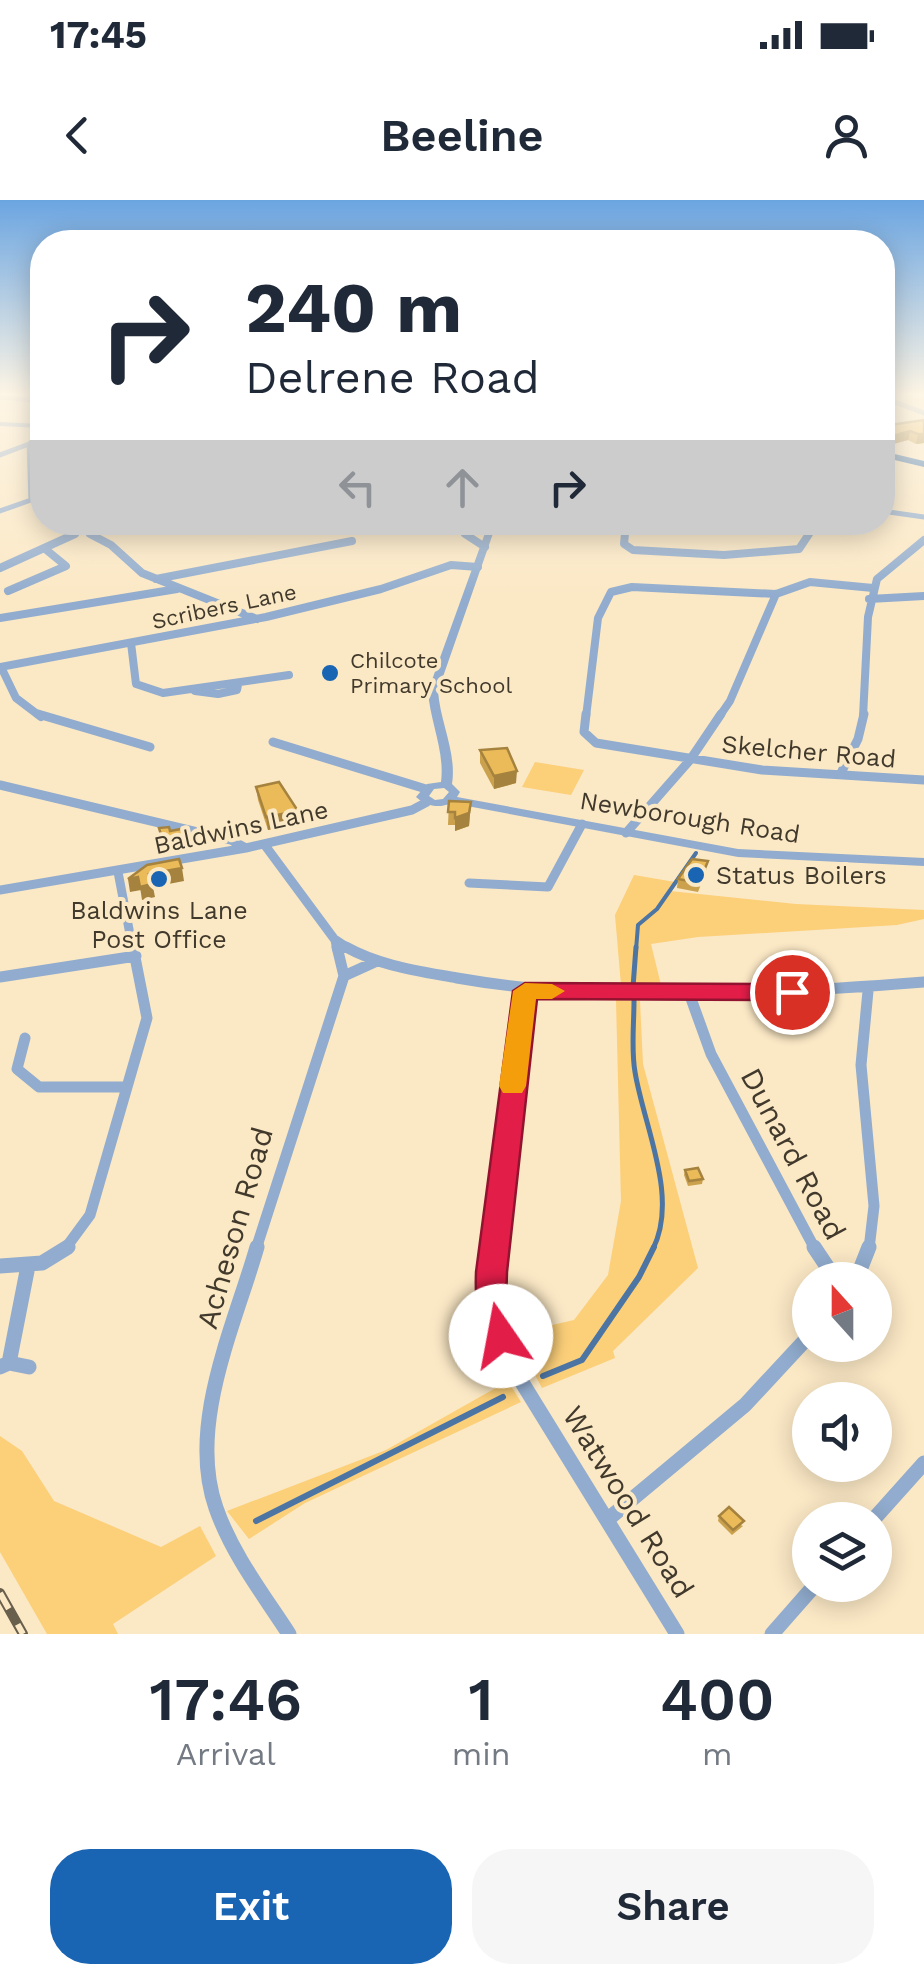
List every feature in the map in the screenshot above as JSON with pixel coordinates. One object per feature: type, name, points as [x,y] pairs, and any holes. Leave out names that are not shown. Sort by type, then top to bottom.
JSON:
[{"type":"street","points":[[30,470],[30,490]]},
{"type":"street","points":[[0,510],[30,501]]},
{"type":"street","points":[[895,513],[924,517]]},
{"type":"street","points":[[0,568],[73,535]]},
{"type":"street","points":[[93,535],[155,579],[258,619]]},
{"type":"street","points":[[468,536],[479,535]]},
{"type":"street","points":[[273,742],[426,795],[446,785],[449,774],[432,711],[432,691],[490,535]]},
{"type":"street","points":[[625,535],[624,544],[629,548],[724,555],[799,550],[809,535]]},
{"type":"street","points":[[468,536],[484,550]]},
{"type":"street","points":[[840,775],[861,730],[865,613],[876,579],[924,540]]},
{"type":"street","points":[[155,579],[352,541]]},
{"type":"street","points":[[8,591],[66,566],[44,548]]},
{"type":"street","name":"Scribers Lane","points":[[1,667],[258,619],[382,588],[484,550]]},
{"type":"street","name":"Scribers Lane","points":[[452,564],[478,567]]},
{"type":"street","points":[[626,833],[690,760],[730,701],[776,594],[788,586],[808,582],[873,588]]},
{"type":"street","name":"Skelcher Road","points":[[776,594],[632,586],[611,592],[595,637],[585,736],[596,743],[690,760],[924,780]]},
{"type":"street","points":[[0,618],[178,589]]},
{"type":"street","points":[[869,599],[924,596]]},
{"type":"street","points":[[131,643],[138,686],[163,693],[190,690],[218,694],[237,690],[238,685],[290,675]]},
{"type":"street","points":[[1,667],[16,698],[44,719],[150,747]]},
{"type":"street","points":[[0,785],[231,840],[246,848]]},
{"type":"street","points":[[446,785],[456,792],[450,799]]},
{"type":"street","name":"Newborough Road","points":[[426,795],[752,854],[924,862]]},
{"type":"street","name":"Baldwins Lane","points":[[0,890],[264,844],[412,810],[426,795]]},
{"type":"street","points":[[469,883],[548,886],[582,824]]},
{"type":"street","points":[[264,844],[335,940],[344,976],[376,961]]},
{"type":"street","points":[[0,1266],[28,1266],[60,1254],[83,1231],[127,1086],[146,1018],[118,872]]},
{"type":"street","points":[[335,940],[376,961],[525,991],[772,993],[924,982]]},
{"type":"street","points":[[0,978],[136,956]]},
{"type":"street","name":"Acheson Road","points":[[290,1634],[222,1528],[202,1454],[206,1422],[278,1174],[344,976]]},
{"type":"street","points":[[864,1262],[875,1222],[860,1076],[868,992],[865,987]]},
{"type":"street","name":"Watwood Road","points":[[525,991],[502,1167],[491,1304],[523,1384],[677,1634]]},
{"type":"street","name":"Dunard Road","points":[[689,992],[718,1068],[822,1262]]},
{"type":"street","points":[[25,1038],[17,1069],[39,1087],[127,1086]]},
{"type":"street","points":[[28,1266],[5,1365],[29,1367]]},
{"type":"street","points":[[606,1520],[745,1405],[792,1354]]},
{"type":"street","points":[[889,1502],[924,1462]]},
{"type":"street","points":[[772,1634],[801,1602]]},
{"type":"shaded area","points":[[535,762],[584,770],[571,795],[522,787]]},
{"type":"shaded area","points":[[634,875],[675,882],[670,891],[796,904],[924,910],[924,919],[897,925],[698,937],[651,944],[661,985],[621,985],[615,915]]},
{"type":"shaded area","points":[[616,1000],[640,1001],[643,1064],[698,1268],[613,1351],[615,1358],[542,1388],[513,1334],[574,1320],[608,1275],[621,1201]]},
{"type":"shaded area","points":[[508,1381],[521,1402],[305,1503],[249,1539],[227,1511],[386,1450]]},
{"type":"shaded area","points":[[0,1436],[22,1451],[54,1501],[161,1547],[200,1526],[216,1556],[113,1624],[118,1634],[47,1634],[0,1552]]},
{"type":"building","points":[[507,748],[517,771],[494,776],[480,750]]},
{"type":"building","points":[[279,782],[298,811],[266,817],[256,787]]},
{"type":"building","points":[[449,801],[471,802],[469,813],[455,818],[455,812],[448,812]]},
{"type":"building","points":[[169,827],[170,831],[181,829],[184,837],[163,841],[159,828]]},
{"type":"building","points":[[179,859],[182,868],[149,874],[152,884],[140,887],[138,877],[128,879],[147,865]]},
{"type":"building","points":[[692,859],[708,861],[699,883],[678,879]]},
{"type":"building","points":[[698,1168],[703,1179],[689,1181],[685,1170]]},
{"type":"building","points":[[729,1507],[744,1521],[733,1530],[719,1516]]},
{"type":"waterway","points":[[636,950],[638,925],[657,909],[696,853]]},
{"type":"waterway","points":[[633,987],[636,947]]},
{"type":"waterway","points":[[634,1001],[635,1072],[661,1185],[660,1229],[653,1249]]},
{"type":"waterway","points":[[543,1376],[582,1360],[639,1277],[653,1249]]},
{"type":"waterway","points":[[256,1521],[503,1397]]},
{"type":"railway","points":[[0,1593],[23,1634]]},
{"type":"slow traffic","points":[[512,1086],[525,991],[552,991]]},
{"type":"place","name":"Chilcote Primary School","points":[[330,673]]},
{"type":"place","name":"Status Boilers","points":[[696,875]]},
{"type":"place","name":"Baldwins Lane Post Office","points":[[159,879]]},
{"type":"route","points":[[501,1336],[491,1304],[491,1272],[525,991],[792,992]]}]
